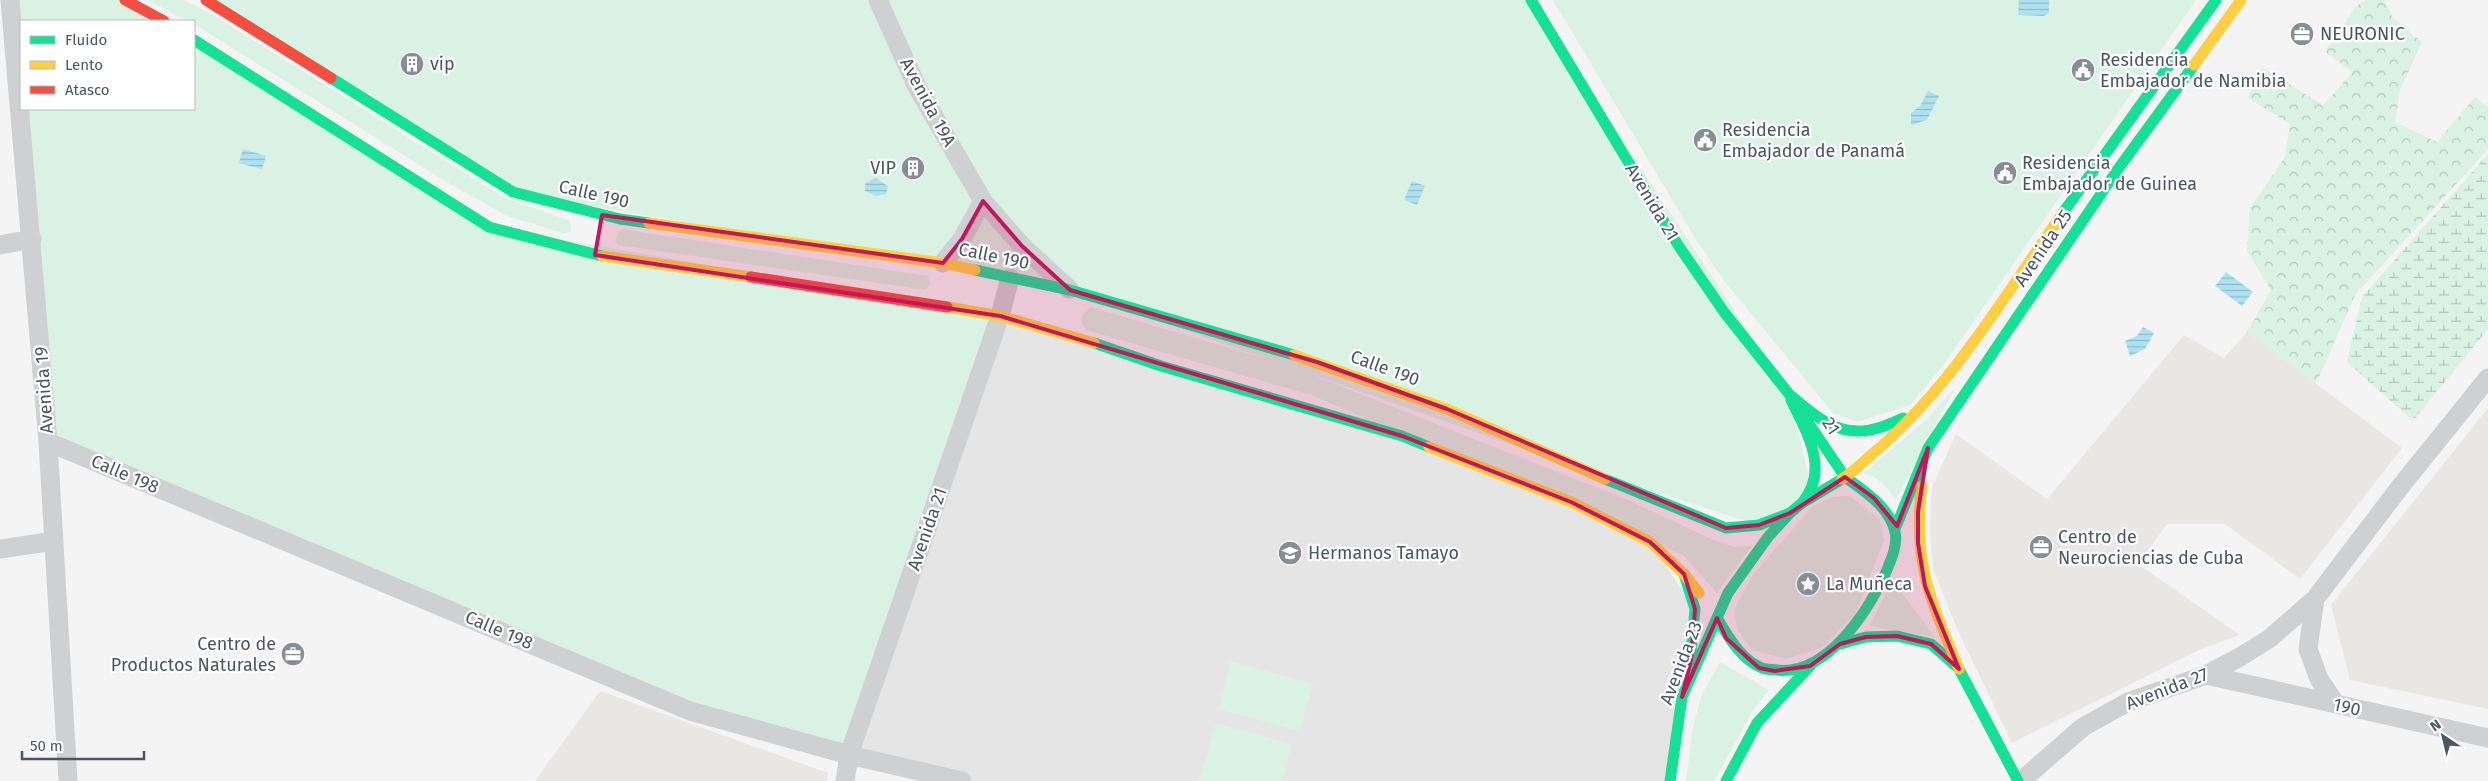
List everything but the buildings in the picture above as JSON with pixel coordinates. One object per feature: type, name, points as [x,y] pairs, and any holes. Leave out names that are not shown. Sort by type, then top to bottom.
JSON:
[{"type":"main road","points":[[125,0],[162,20]]},
{"type":"main road","name":"Calle 190","points":[[206,0],[513,192],[601,218],[809,246],[1010,278],[1317,362],[1447,409],[1579,468],[1726,528],[1759,525],[1790,513]]},
{"type":"main road","name":"Avenida 25","points":[[1844,477],[1895,435],[1922,406],[1975,338],[2117,135],[2216,0]]},
{"type":"main road","name":"Avenida 25","points":[[1895,529],[1928,448],[2118,169],[2241,0]]},
{"type":"main road","name":"Avenida 21","points":[[1536,2],[1678,246],[1724,312],[1789,394]]},
{"type":"main road","points":[[195,41],[489,226],[596,255],[935,301],[1000,316],[1062,327],[1161,366],[1402,436],[1553,495],[1650,542],[1684,574],[1717,618],[1726,638],[1742,655],[1759,668],[1774,671],[1810,666]]},
{"type":"main road","points":[[596,255],[598,239]]},
{"type":"main road","points":[[1789,394],[1826,424],[1841,431],[1872,432],[1887,427],[1922,406]]},
{"type":"main road","points":[[1789,394],[1806,431],[1815,470],[1812,491],[1802,503]]},
{"type":"main road","name":"21","points":[[1789,394],[1844,477]]},
{"type":"main road","points":[[1928,448],[1918,512],[1918,543],[1926,586],[1959,670]]},
{"type":"main road","points":[[1717,618],[1728,593],[1768,537],[1802,503],[1844,477],[1874,498],[1895,529],[1894,551],[1873,602],[1840,644],[1810,666],[1757,723],[1726,781]]},
{"type":"main road","points":[[1894,551],[1902,565]]},
{"type":"main road","points":[[1682,698],[1691,659],[1695,610],[1684,574]]},
{"type":"main road","points":[[1919,596],[2020,781]]},
{"type":"main road","name":"Avenida 23","points":[[1670,781],[1682,698],[1717,618]]},
{"type":"main road","points":[[1840,644],[1866,637],[1897,636],[1931,644],[1959,670]]},
{"type":"street","name":"Avenida 19","points":[[10,0],[20,109]]},
{"type":"street","name":"Avenida 19A","points":[[878,0],[917,87],[983,201],[1022,246],[1069,294]]},
{"type":"street","name":"Avenida 19","points":[[20,110],[48,442],[68,781]]},
{"type":"street","points":[[942,267],[962,239],[983,201]]},
{"type":"street","points":[[0,245],[32,239]]},
{"type":"street","name":"Avenida 21","points":[[845,781],[849,755],[1000,316],[1010,278]]},
{"type":"street","name":"Avenida 27","points":[[2020,781],[2083,727],[2128,702],[2206,675],[2269,639],[2315,599],[2400,487],[2488,378]]},
{"type":"street","name":"Calle 198","points":[[48,442],[690,711],[849,755],[962,781]]},
{"type":"street","points":[[0,549],[54,541]]},
{"type":"street","name":"Avenida 27","points":[[2315,599],[2308,649],[2319,679],[2336,704]]},
{"type":"street","name":"190","points":[[2206,675],[2488,738]]},
{"type":"highlighted area","points":[[983,201],[1022,246],[1070,290],[1317,362],[1447,409],[1726,528],[1759,525],[1790,513],[1845,477],[1874,498],[1897,526],[1928,448],[1918,512],[1918,543],[1925,586],[1959,669],[1931,644],[1897,636],[1866,637],[1840,644],[1810,666],[1775,671],[1759,668],[1726,638],[1717,618],[1682,697],[1691,659],[1695,609],[1684,574],[1650,542],[1571,502],[1402,436],[1000,316],[595,255],[602,215],[943,263],[962,239]]},
{"type":"shaded area","name":"Hermanos Tamayo","points":[[1000,316],[1402,436],[1650,542],[1695,609],[1670,781],[962,781],[849,755]]},
{"type":"shaded area","name":"Centro de Neurociencias de Cuba","points":[[2247,332],[2402,448],[2300,579],[2225,524],[2167,524],[2138,564],[2240,635],[2199,650],[2012,743],[1958,631],[1933,569],[1930,529],[1932,487],[1956,434],[2047,499],[2184,335],[2224,358]]},
{"type":"shaded area","points":[[2488,408],[2488,709],[2350,680],[2331,605]]},
{"type":"shaded area","points":[[600,691],[828,773],[827,781],[535,781]]},
{"type":"green space","points":[[10,0],[125,0],[162,20],[20,20],[20,110],[195,110],[195,41],[489,227],[1000,316],[849,755],[690,711],[48,442]]},
{"type":"green space","points":[[147,0],[184,0],[213,15],[503,197],[570,221],[571,231],[565,234],[505,215],[445,181],[195,25],[195,20],[186,20]]},
{"type":"green space","points":[[206,0],[1531,0],[1789,394],[1812,491],[1759,525],[1579,468],[1070,290],[513,192]]},
{"type":"green space","points":[[1553,0],[2196,0],[1944,364],[1910,405],[1857,422],[1833,413],[1725,282],[1695,238]]},
{"type":"green space","points":[[2366,0],[2384,0],[2393,18],[2422,42],[2400,90],[2395,122],[2437,142],[2475,97],[2488,107],[2488,149],[2355,295],[2316,384],[2247,332],[2271,290],[2247,251],[2250,208],[2285,157],[2290,124],[2248,98],[2262,67],[2323,105],[2353,72],[2325,52],[2356,6]]},
{"type":"green space","points":[[2488,154],[2488,329],[2413,421],[2347,362],[2362,297]]},
{"type":"green space","points":[[621,229],[928,276],[930,283],[926,290],[618,245],[615,240]]},
{"type":"green space","points":[[1090,307],[1287,365],[1628,500],[1711,539],[1734,547],[1752,546],[1717,593],[1683,555],[1311,395],[1086,330],[1081,321],[1083,314]]},
{"type":"green space","points":[[1955,388],[1896,500],[1882,484],[1864,473],[1926,420]]},
{"type":"green space","points":[[1850,496],[1880,520],[1884,540],[1856,613],[1823,647],[1787,659],[1752,650],[1737,629],[1734,610],[1752,576],[1813,506],[1833,497]]},
{"type":"green space","points":[[1893,581],[1935,637],[1869,626]]},
{"type":"green space","points":[[1231,661],[1313,684],[1300,731],[1218,709]]},
{"type":"green space","points":[[1720,662],[1769,690],[1752,712],[1714,781],[1686,781],[1693,727],[1702,694]]},
{"type":"green space","points":[[1216,723],[1292,744],[1282,781],[1199,781]]},
{"type":"water","points":[[2019,0],[2049,0],[2049,13],[2044,16],[2018,15]]},
{"type":"water","points":[[1928,91],[1939,96],[1927,120],[1911,125],[1911,113],[1920,106]]},
{"type":"water","points":[[243,149],[266,156],[262,169],[239,163]]},
{"type":"water","points":[[876,178],[888,186],[886,194],[876,196],[865,191],[865,183]]},
{"type":"water","points":[[1412,181],[1425,186],[1417,205],[1404,200]]},
{"type":"water","points":[[2226,272],[2253,292],[2242,306],[2215,286]]},
{"type":"water","points":[[2143,327],[2154,333],[2145,349],[2130,356],[2125,341],[2137,336]]},
{"type":"traffic: fast","points":[[1531,0],[1678,245],[1724,312],[1789,394],[1845,477]]},
{"type":"traffic: fast","points":[[2062,214],[2216,0]]},
{"type":"traffic: fast","points":[[195,41],[489,227],[602,256]]},
{"type":"traffic: fast","points":[[1895,529],[1928,448],[2118,169],[2194,65]]},
{"type":"traffic: fast","points":[[331,78],[513,192],[620,219],[649,223]]},
{"type":"traffic: fast","points":[[975,270],[1070,290],[1294,355]]},
{"type":"traffic: fast","points":[[1094,343],[1161,366],[1402,436],[1429,447]]},
{"type":"traffic: fast","points":[[1789,394],[1829,424],[1842,429],[1855,431],[1869,430],[1885,426],[1903,418]]},
{"type":"traffic: fast","points":[[1791,400],[1809,438],[1815,465],[1814,478],[1810,490],[1802,503]]},
{"type":"traffic: fast","points":[[1717,618],[1741,653],[1754,664],[1765,669],[1795,669],[1813,663],[1844,638],[1857,622],[1878,588],[1892,557],[1896,537],[1892,523],[1882,507],[1845,477]]},
{"type":"traffic: fast","points":[[1605,479],[1726,528],[1759,525],[1790,513]]},
{"type":"traffic: fast","points":[[1670,781],[1682,697],[1728,593],[1768,537],[1790,513],[1802,503],[1842,479]]},
{"type":"traffic: fast","points":[[1684,574],[1695,609],[1690,662]]},
{"type":"traffic: fast","points":[[1840,644],[1866,637],[1897,636],[1931,644],[1956,666]]},
{"type":"traffic: fast","points":[[1726,781],[1757,723],[1810,666]]},
{"type":"traffic: fast","points":[[1959,669],[2018,781]]},
{"type":"traffic: slow","points":[[2194,65],[2241,0]]},
{"type":"traffic: slow","points":[[1842,479],[1900,429],[1951,372],[2062,214]]},
{"type":"traffic: slow","points":[[649,223],[943,263],[975,270]]},
{"type":"traffic: slow","points":[[602,256],[751,277]]},
{"type":"traffic: slow","points":[[947,307],[1000,316],[1094,343]]},
{"type":"traffic: slow","points":[[1294,355],[1447,409],[1605,479]]},
{"type":"traffic: slow","points":[[1429,447],[1571,502],[1650,542],[1684,574],[1699,593]]},
{"type":"traffic: slow","points":[[1922,486],[1920,537],[1926,580],[1932,601],[1959,669]]},
{"type":"traffic: jam","points":[[125,0],[162,20]]},
{"type":"traffic: jam","points":[[206,0],[331,78]]},
{"type":"traffic: jam","points":[[751,277],[947,307]]},
{"type":"place","name":"NEURONIC","points":[[2302,34]]},
{"type":"place","name":"vip","points":[[412,64]]},
{"type":"place","name":"Residencia Embajador de Namibia","points":[[2083,70]]},
{"type":"place","name":"Residencia Embajador de Panamá","points":[[1705,140]]},
{"type":"place","name":"VIP","points":[[913,168]]},
{"type":"place","name":"Residencia Embajador de Guinea","points":[[2005,173]]},
{"type":"place","name":"Centro de Neurociencias de Cuba","points":[[2041,547]]},
{"type":"place","name":"Hermanos Tamayo","points":[[1290,553]]},
{"type":"place","name":"La Muñeca","points":[[1808,584]]},
{"type":"place","name":"Centro de Productos Naturales","points":[[293,654]]}]
